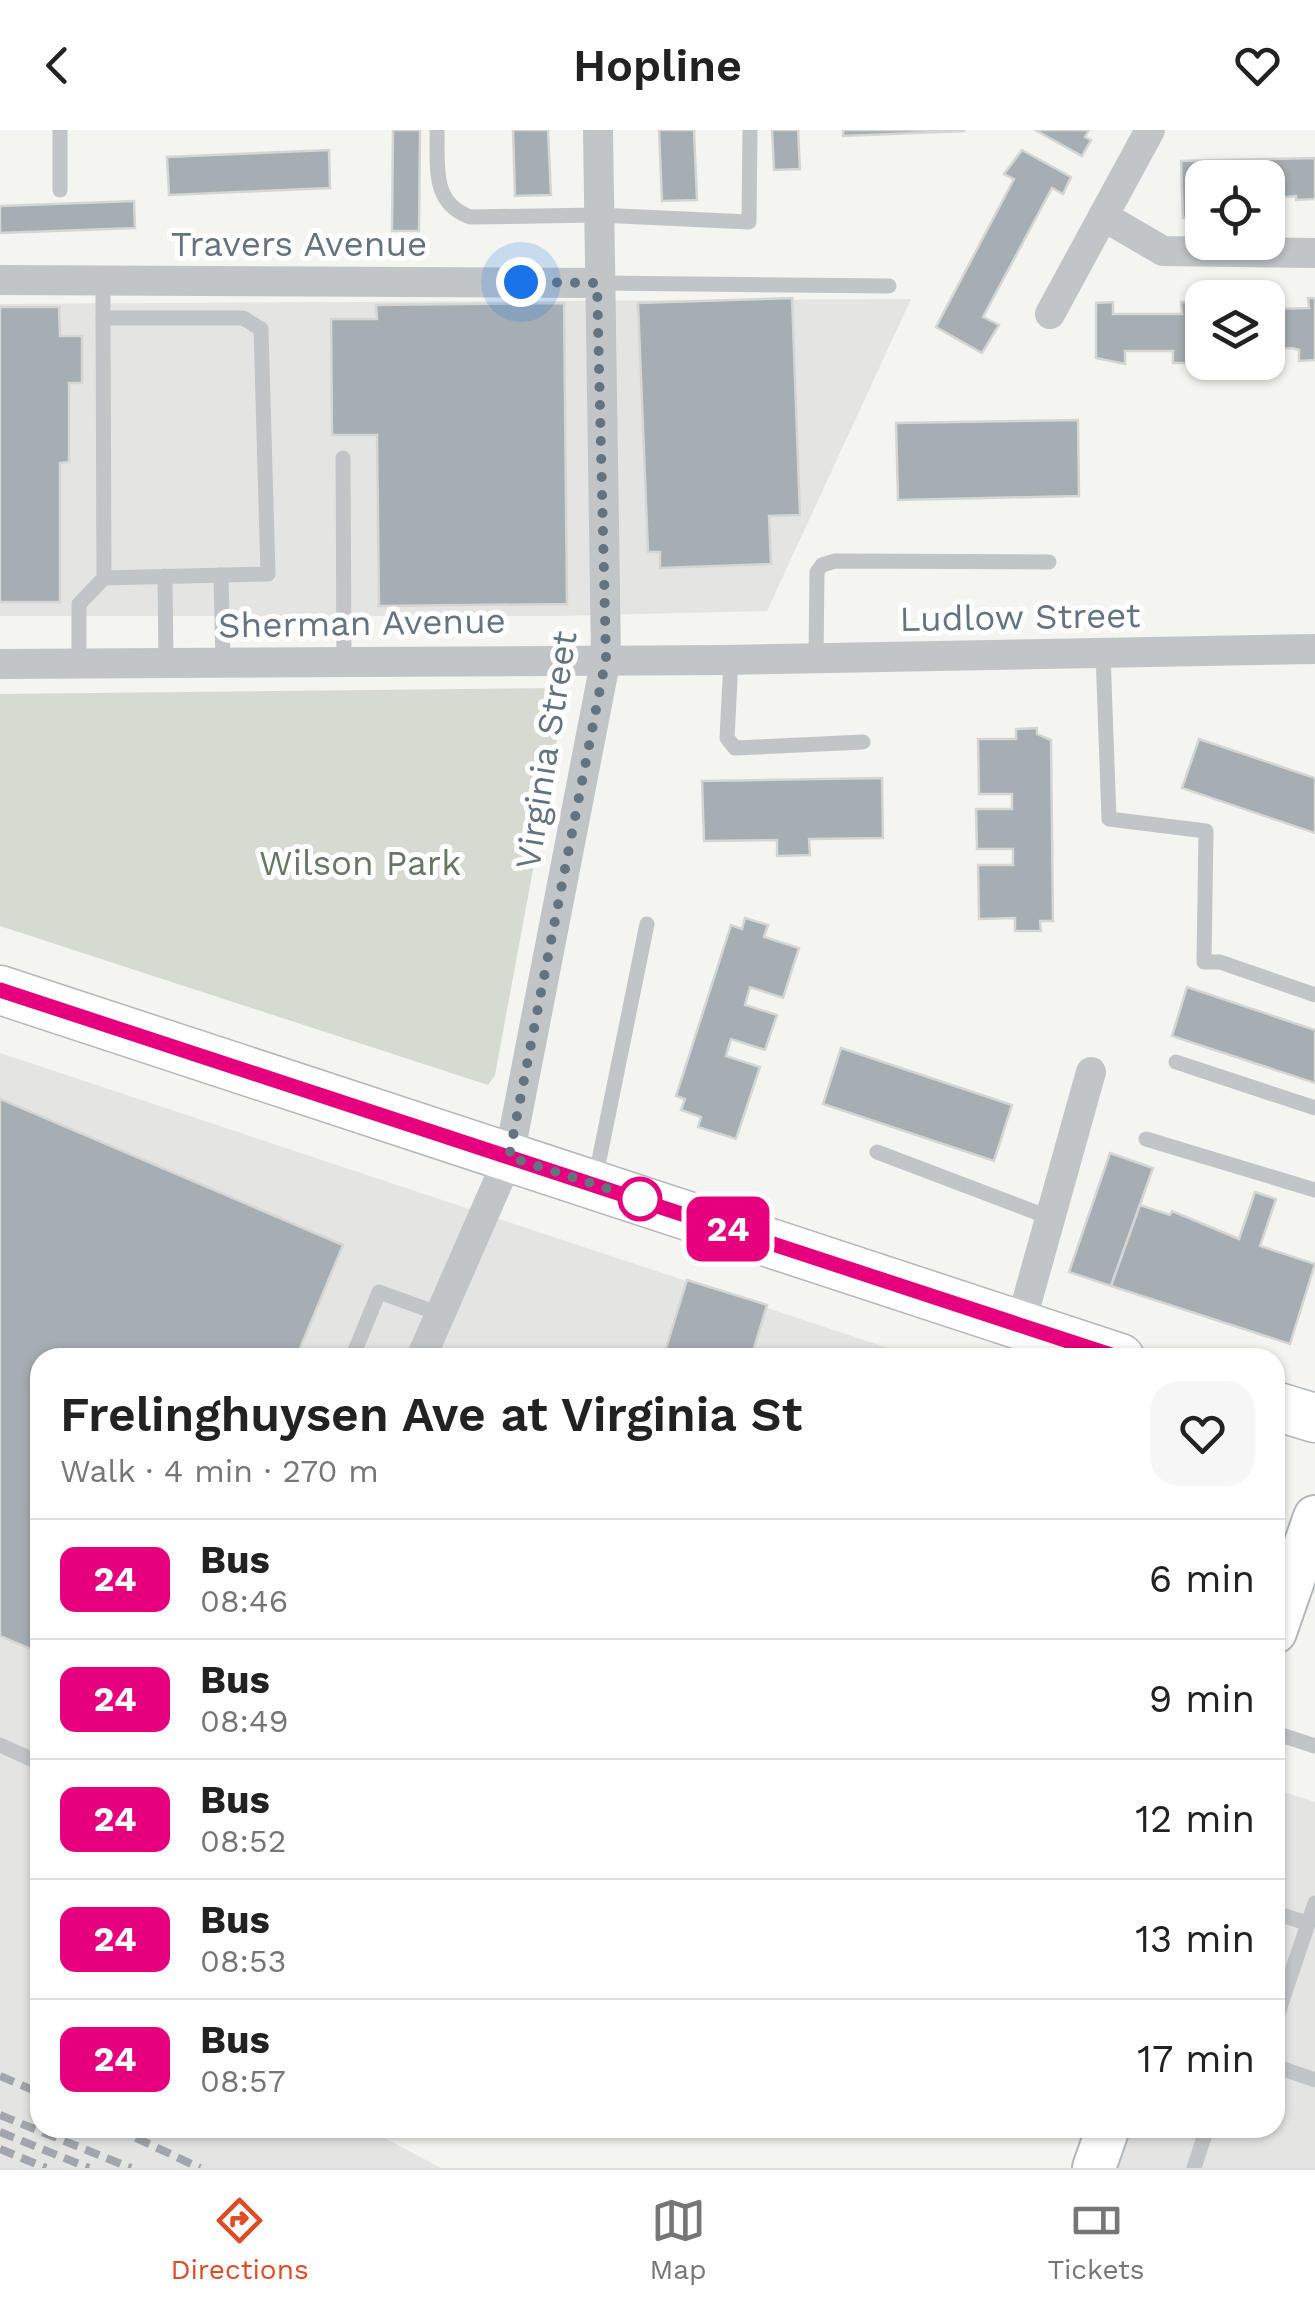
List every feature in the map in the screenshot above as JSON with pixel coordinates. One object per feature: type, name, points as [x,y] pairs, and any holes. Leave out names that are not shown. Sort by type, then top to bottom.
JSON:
[{"type":"main road","points":[[0,990],[1089,1348]]},
{"type":"main road","points":[[1285,1409],[1315,1418]]},
{"type":"main road","points":[[1285,1604],[1315,1518]]},
{"type":"main road","points":[[1094,2168],[1104,2138]]},
{"type":"street","name":"Virginia Street","points":[[425,1348],[509,1157],[606,658],[597,283],[598,130]]},
{"type":"street","points":[[1050,314],[1150,130]]},
{"type":"street","points":[[1103,216],[1162,251],[1315,253]]},
{"type":"street","name":"Travers Avenue","points":[[0,280],[597,283]]},
{"type":"street","name":"Ludlow Street","points":[[728,660],[1315,649]]},
{"type":"street","name":"Sherman Avenue","points":[[0,664],[728,660]]},
{"type":"street","points":[[1020,1326],[1091,1072]]},
{"type":"lane","points":[[60,130],[60,190]]},
{"type":"lane","points":[[437,130],[441,195],[450,210],[490,218],[598,215],[749,222],[750,130]]},
{"type":"lane","points":[[79,664],[79,604],[104,578],[103,281]]},
{"type":"lane","points":[[597,283],[889,286]]},
{"type":"lane","points":[[103,318],[242,318],[261,329],[268,574],[104,578]]},
{"type":"lane","points":[[343,458],[344,662]]},
{"type":"lane","points":[[816,658],[817,572],[822,565],[1049,562]]},
{"type":"lane","points":[[221,575],[223,662]]},
{"type":"lane","points":[[165,576],[166,663]]},
{"type":"lane","points":[[1102,653],[1110,818],[1206,831],[1204,962],[1220,962],[1315,995]]},
{"type":"lane","points":[[728,660],[728,738],[735,748],[863,742]]},
{"type":"lane","points":[[594,1184],[647,924]]},
{"type":"lane","points":[[1176,1062],[1315,1108]]},
{"type":"lane","points":[[1146,1139],[1315,1190]]},
{"type":"lane","points":[[877,1152],[1048,1218]]},
{"type":"lane","points":[[356,1348],[379,1292],[440,1314]]},
{"type":"lane","points":[[1285,1736],[1315,1746]]},
{"type":"lane","points":[[0,1746],[30,1759]]},
{"type":"lane","points":[[1285,1991],[1315,1903]]},
{"type":"lane","points":[[1285,1916],[1308,1923]]},
{"type":"lane","points":[[1285,2070],[1315,2080]]},
{"type":"lane","points":[[1194,2168],[1204,2138]]},
{"type":"shaded area","points":[[911,299],[767,611],[558,616],[0,616],[0,304]]},
{"type":"shaded area","points":[[0,1053],[888,1348],[30,1348],[30,2138],[385,2138],[441,2168],[0,2168]]},
{"type":"shaded area","points":[[1285,1792],[1315,1802],[1315,2168],[1111,2168],[1122,2138],[1285,2138]]},
{"type":"green space","name":"Wilson Park","points":[[558,688],[565,696],[495,1075],[488,1085],[0,926],[0,694]]},
{"type":"building","points":[[393,130],[420,130],[419,231],[392,231]]},
{"type":"building","points":[[513,130],[548,130],[551,195],[515,196]]},
{"type":"building","points":[[659,130],[694,130],[697,200],[662,201]]},
{"type":"building","points":[[772,130],[798,130],[800,169],[774,170]]},
{"type":"building","points":[[843,130],[964,130],[964,131],[843,136]]},
{"type":"building","points":[[1035,130],[1089,130],[1085,137],[1091,140],[1082,156]]},
{"type":"building","points":[[329,150],[330,188],[169,195],[167,157]]},
{"type":"building","points":[[1022,150],[1071,177],[1063,194],[1052,188],[983,317],[999,325],[982,353],[936,327],[1014,179],[1004,174]]},
{"type":"building","points":[[1315,158],[1315,199],[1285,197],[1285,160],[1226,160]]},
{"type":"building","points":[[1181,161],[1185,161],[1185,218],[1183,218]]},
{"type":"building","points":[[134,201],[135,228],[0,233],[0,206]]},
{"type":"building","points":[[792,298],[800,515],[769,516],[771,564],[660,568],[660,552],[648,552],[638,303]]},
{"type":"building","points":[[1308,298],[1315,298],[1315,360],[1299,361],[1299,350],[1285,348],[1285,309],[1309,308]]},
{"type":"building","points":[[1113,302],[1113,314],[1182,314],[1181,302],[1185,302],[1185,363],[1173,363],[1173,351],[1125,351],[1125,364],[1096,358],[1096,303]]},
{"type":"building","points":[[564,303],[567,604],[379,606],[377,435],[332,435],[331,319],[377,319],[376,305]]},
{"type":"building","points":[[0,307],[59,307],[60,336],[82,336],[82,383],[69,383],[69,462],[60,463],[60,602],[0,602]]},
{"type":"building","points":[[1078,420],[1079,496],[898,500],[896,423]]},
{"type":"building","points":[[1037,728],[1037,734],[1051,740],[1053,921],[1040,921],[1041,931],[1015,931],[1015,918],[979,919],[978,865],[1013,865],[1013,849],[977,849],[976,809],[1012,809],[1012,794],[979,794],[978,739],[1016,739],[1016,729]]},
{"type":"building","points":[[1199,739],[1315,778],[1315,833],[1182,788]]},
{"type":"building","points":[[882,778],[883,838],[809,839],[810,855],[777,856],[777,840],[704,841],[702,781]]},
{"type":"building","points":[[745,918],[768,925],[764,937],[799,948],[783,998],[750,987],[745,1005],[777,1015],[765,1050],[731,1039],[726,1056],[760,1067],[736,1139],[698,1127],[701,1117],[681,1110],[685,1099],[676,1096],[731,925],[742,929]]},
{"type":"building","points":[[1187,987],[1315,1030],[1315,1083],[1172,1036]]},
{"type":"building","points":[[841,1048],[1012,1105],[994,1161],[823,1104]]},
{"type":"building","points":[[0,1099],[343,1245],[300,1348],[30,1348],[30,1649],[0,1636]]},
{"type":"building","points":[[1110,1153],[1153,1168],[1111,1286],[1069,1272]]},
{"type":"building","points":[[1255,1192],[1276,1199],[1260,1246],[1315,1264],[1290,1344],[1111,1286],[1140,1205],[1170,1215],[1172,1211],[1239,1239]]},
{"type":"building","points":[[687,1280],[767,1305],[754,1348],[666,1348]]},
{"type":"railway","points":[[0,2076],[30,2089]]},
{"type":"railway","points":[[0,2115],[30,2127]]},
{"type":"railway","points":[[0,2132],[89,2168]]},
{"type":"railway","points":[[57,2138],[131,2168]]},
{"type":"railway","points":[[136,2138],[200,2168]]},
{"type":"railway","points":[[0,2149],[46,2168]]},
{"type":"bus line","name":"24","points":[[0,990],[1089,1348]]},
{"type":"route","points":[[521,282],[597,283],[606,658],[509,1157],[640,1199]]}]
